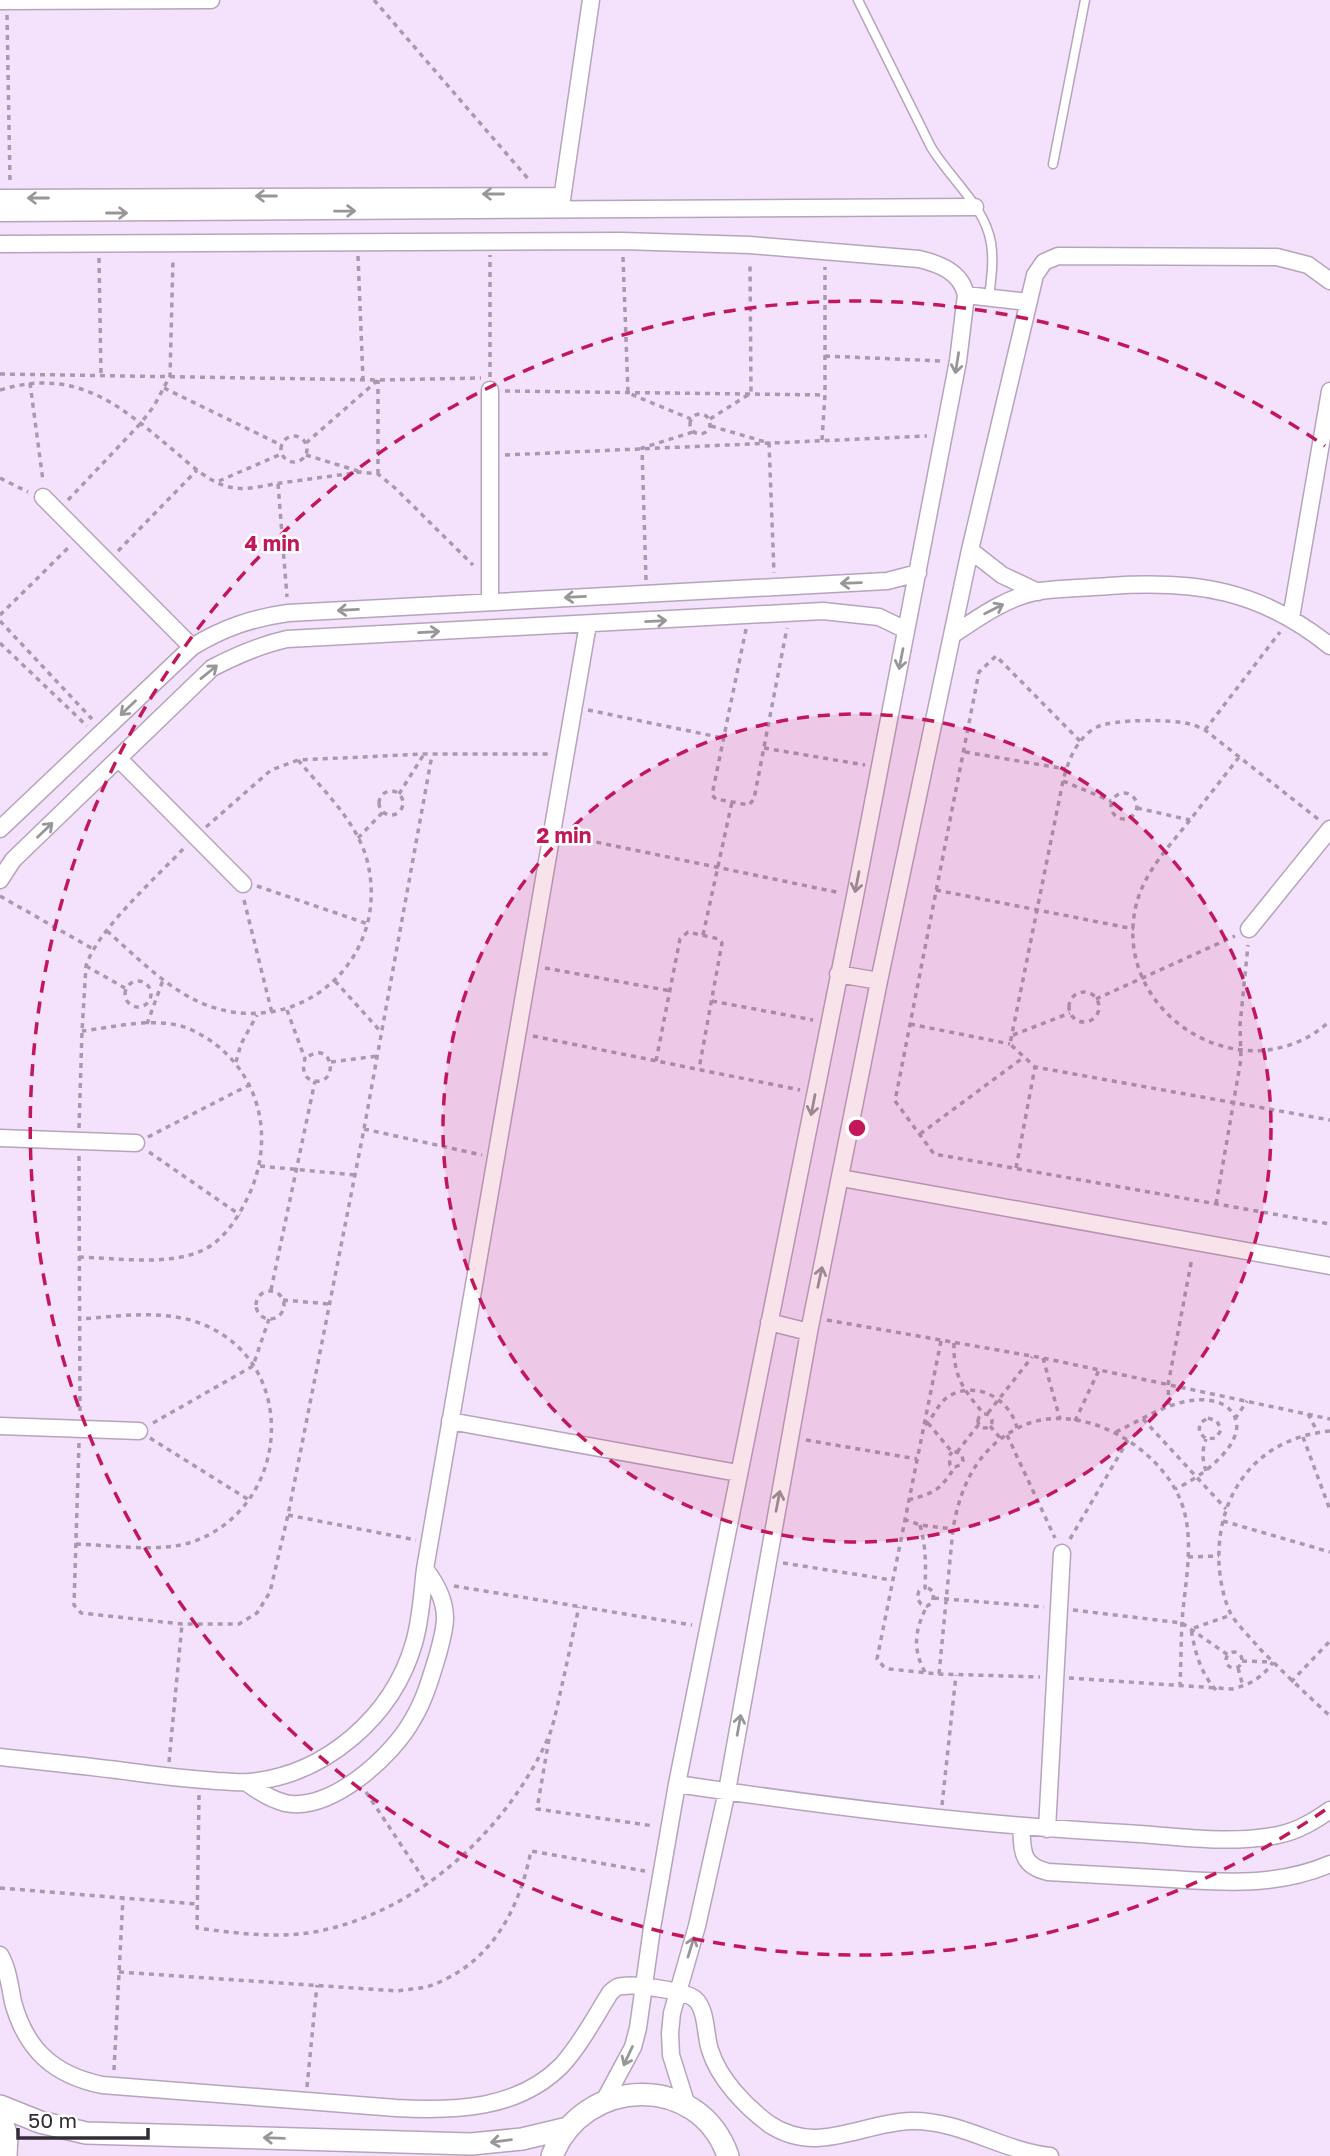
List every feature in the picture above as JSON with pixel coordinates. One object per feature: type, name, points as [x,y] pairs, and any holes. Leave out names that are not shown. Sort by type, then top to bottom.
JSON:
[{"type":"street","points":[[0,1],[211,0]]},
{"type":"street","points":[[561,202],[591,0]]},
{"type":"street","points":[[5,198],[541,194],[561,202]]},
{"type":"street","points":[[0,213],[561,202],[975,207]]},
{"type":"street","points":[[0,244],[622,242],[750,245],[932,262],[956,275],[964,286],[966,295],[958,361],[855,896],[677,1784],[645,1988],[633,2047],[604,2101]]},
{"type":"street","points":[[687,2106],[671,2055],[670,2033],[677,1992],[697,1926],[727,1791],[811,1325],[970,550],[1028,302],[1039,268],[1052,257],[1058,256],[1277,257],[1308,265],[1330,281]]},
{"type":"street","points":[[966,295],[1028,302]]},
{"type":"street","points":[[490,390],[490,601]]},
{"type":"street","points":[[1290,618],[1330,391]]},
{"type":"street","points":[[49,503],[192,647]]},
{"type":"street","points":[[970,550],[1002,575],[1038,592]]},
{"type":"street","points":[[1,825],[192,647],[212,634],[257,617],[490,601],[887,581],[918,573]]},
{"type":"street","points":[[822,584],[823,611]]},
{"type":"street","points":[[954,634],[994,609],[1038,592],[1175,584],[1229,593],[1260,603],[1290,618],[1330,646]]},
{"type":"street","points":[[0,880],[13,860],[212,668],[239,653],[268,643],[287,639],[823,611],[879,617],[906,630]]},
{"type":"street","points":[[257,617],[268,643]]},
{"type":"street","points":[[0,1757],[168,1777],[247,1783],[280,1777],[320,1760],[364,1727],[386,1702],[403,1673],[415,1643],[421,1610],[429,1543],[588,624]]},
{"type":"street","points":[[119,758],[241,882]]},
{"type":"street","points":[[1249,929],[1325,825]]},
{"type":"street","points":[[838,974],[880,981]]},
{"type":"street","points":[[0,1138],[136,1143]]},
{"type":"street","points":[[841,1178],[1330,1266]]},
{"type":"street","points":[[769,1322],[811,1325]]},
{"type":"street","points":[[450,1421],[738,1473]]},
{"type":"street","points":[[0,1426],[139,1431]]},
{"type":"street","points":[[1047,1829],[1062,1553]]},
{"type":"street","points":[[247,1783],[264,1796],[287,1804],[311,1802],[331,1795],[357,1779],[396,1744],[412,1722],[424,1698],[441,1644],[445,1617],[435,1583],[425,1569]]},
{"type":"street","points":[[677,1784],[941,1819],[1047,1829],[1250,1839],[1280,1835],[1307,1826],[1330,1810]]},
{"type":"street","points":[[1021,1826],[1025,1860],[1048,1872],[1225,1882],[1278,1880],[1305,1874],[1330,1864]]},
{"type":"street","points":[[0,1955],[17,2017],[27,2038],[40,2054],[66,2074],[85,2081],[113,2086],[439,2110],[482,2106],[514,2098],[533,2088],[564,2063],[616,1987],[623,1985],[690,1996],[701,2007],[711,2052],[727,2080],[752,2109],[788,2135],[813,2141],[895,2122],[916,2121],[956,2127],[1015,2150],[1050,2156]]},
{"type":"street","points":[[552,2156],[568,2127],[585,2112],[604,2101],[640,2094],[659,2096],[687,2106],[700,2115],[724,2147],[748,2156]]},
{"type":"street","points":[[0,2106],[63,2129],[99,2133],[471,2144],[522,2138],[568,2127]]},
{"type":"street","points":[[0,2116],[6,2136],[6,2156]]},
{"type":"lane","points":[[858,0],[931,147],[987,226],[992,244],[989,298]]},
{"type":"lane","points":[[1052,164],[1085,0]]},
{"type":"path","points":[[374,0],[541,194]]},
{"type":"path","points":[[5,198],[7,1]]},
{"type":"path","points":[[0,373],[363,380],[490,377],[490,242]]},
{"type":"path","points":[[622,242],[628,393]]},
{"type":"path","points":[[357,243],[363,380]]},
{"type":"path","points":[[99,244],[102,375]]},
{"type":"path","points":[[49,503],[141,423],[154,406],[170,376],[173,244]]},
{"type":"path","points":[[750,245],[751,393]]},
{"type":"path","points":[[822,440],[825,395],[825,251]]},
{"type":"path","points":[[825,356],[958,361]]},
{"type":"path","points":[[306,443],[378,380]]},
{"type":"path","points":[[378,380],[378,474]]},
{"type":"path","points":[[0,390],[30,383],[76,386],[115,403],[197,470],[232,488],[360,472]]},
{"type":"path","points":[[30,383],[49,503]]},
{"type":"path","points":[[164,387],[281,445]]},
{"type":"path","points":[[490,390],[825,395]]},
{"type":"path","points":[[628,393],[691,419]]},
{"type":"path","points":[[709,419],[751,393]]},
{"type":"path","points":[[697,414],[704,414],[709,419],[711,426],[707,432],[700,435],[693,432],[691,419],[697,414]]},
{"type":"path","points":[[711,426],[769,443]]},
{"type":"path","points":[[642,449],[693,432]]},
{"type":"path","points":[[489,455],[944,435]]},
{"type":"path","points":[[293,436],[306,443],[306,455],[301,461],[286,461],[281,454],[281,445],[286,439],[293,436]]},
{"type":"path","points":[[769,443],[775,586]]},
{"type":"path","points":[[642,449],[647,593]]},
{"type":"path","points":[[217,482],[281,454]]},
{"type":"path","points":[[306,455],[360,472],[378,474],[490,582]]},
{"type":"path","points":[[107,562],[197,470]]},
{"type":"path","points":[[0,478],[49,503]]},
{"type":"path","points":[[278,484],[288,613]]},
{"type":"path","points":[[0,615],[81,535]]},
{"type":"path","points":[[748,616],[712,795],[716,799],[749,805],[752,803],[764,748],[789,614]]},
{"type":"path","points":[[1205,730],[1290,618]]},
{"type":"path","points":[[0,621],[100,734]]},
{"type":"path","points":[[0,643],[100,734]]},
{"type":"path","points":[[1080,741],[996,656],[979,672],[895,1101],[934,1154],[1330,1224]]},
{"type":"path","points":[[573,707],[723,738]]},
{"type":"path","points":[[1010,1044],[1066,769],[1080,741],[1098,726],[1167,721],[1189,723],[1205,730],[1325,825]]},
{"type":"path","points":[[764,748],[880,767]]},
{"type":"path","points":[[964,752],[1066,769]]},
{"type":"path","points":[[432,755],[365,1129],[288,1515],[270,1592],[257,1613],[239,1624],[182,1624],[81,1613],[74,1605],[80,1429],[79,1141],[86,967],[93,949],[106,931],[195,836],[271,770],[298,760],[425,754],[565,754]]},
{"type":"path","points":[[399,794],[425,754]]},
{"type":"path","points":[[1239,757],[1144,882],[1137,902],[1134,929],[1136,958],[1142,978],[1155,1001],[1169,1017],[1214,1045],[1242,1051],[1263,1050],[1306,1037],[1330,1021]]},
{"type":"path","points":[[106,931],[163,979],[192,998],[207,1005],[240,1013],[257,1015],[287,1009],[320,993],[335,981],[360,945],[368,924],[371,880],[358,838],[298,760]]},
{"type":"path","points":[[1063,781],[1111,801]]},
{"type":"path","points":[[393,791],[399,794],[403,802],[400,811],[392,816],[383,812],[379,801],[382,795],[393,791]]},
{"type":"path","points":[[1119,793],[1130,793],[1137,802],[1137,808],[1131,817],[1120,819],[1112,812],[1111,801],[1119,793]]},
{"type":"path","points":[[704,936],[732,802]]},
{"type":"path","points":[[1137,808],[1189,820]]},
{"type":"path","points":[[358,838],[383,812]]},
{"type":"path","points":[[552,833],[855,896]]},
{"type":"path","points":[[241,882],[368,924]]},
{"type":"path","points":[[241,882],[272,1013]]},
{"type":"path","points":[[936,890],[1134,929]]},
{"type":"path","points":[[0,896],[93,949]]},
{"type":"path","points":[[1096,999],[1249,929],[1240,1025],[1242,1051],[1216,1204]]},
{"type":"path","points":[[656,1061],[680,939],[688,932],[719,939],[722,943],[699,1069]]},
{"type":"path","points":[[529,965],[671,991]]},
{"type":"path","points":[[86,967],[125,988]]},
{"type":"path","points":[[147,1024],[163,979]]},
{"type":"path","points":[[141,981],[150,988],[150,999],[147,1004],[135,1008],[126,1000],[125,988],[141,981]]},
{"type":"path","points":[[335,981],[382,1033]]},
{"type":"path","points":[[1080,993],[1092,994],[1096,999],[1098,1011],[1091,1020],[1079,1021],[1070,1013],[1070,1000],[1080,993]]},
{"type":"path","points":[[712,1001],[829,1023]]},
{"type":"path","points":[[287,1009],[305,1059]]},
{"type":"path","points":[[1012,1035],[1070,1013]]},
{"type":"path","points":[[236,1062],[241,1044],[257,1015]]},
{"type":"path","points":[[79,1257],[167,1259],[202,1251],[218,1241],[240,1214],[252,1190],[260,1166],[262,1122],[258,1105],[236,1062],[212,1042],[190,1029],[147,1024],[82,1031]]},
{"type":"path","points":[[910,1024],[1010,1044],[1035,1067],[1330,1120]]},
{"type":"path","points":[[517,1032],[815,1093]]},
{"type":"path","points":[[319,1053],[331,1062],[330,1072],[324,1079],[315,1081],[304,1073],[305,1059],[311,1054],[319,1053]]},
{"type":"path","points":[[331,1062],[378,1056]]},
{"type":"path","points":[[920,1134],[1024,1057]]},
{"type":"path","points":[[1016,1168],[1035,1067]]},
{"type":"path","points":[[271,1290],[315,1081]]},
{"type":"path","points":[[240,1214],[136,1143],[249,1085]]},
{"type":"path","points":[[365,1129],[496,1157]]},
{"type":"path","points":[[260,1166],[355,1175]]},
{"type":"path","points":[[1169,1406],[1168,1385],[1195,1242]]},
{"type":"path","points":[[271,1290],[283,1300],[283,1309],[278,1316],[270,1319],[257,1312],[258,1297],[264,1292],[271,1290]]},
{"type":"path","points":[[283,1300],[329,1304]]},
{"type":"path","points":[[76,1544],[169,1547],[192,1542],[214,1532],[233,1518],[249,1500],[267,1466],[272,1428],[265,1390],[253,1366],[240,1349],[223,1335],[184,1318],[163,1314],[81,1319]]},
{"type":"path","points":[[249,1500],[139,1431],[253,1366],[270,1319]]},
{"type":"path","points":[[811,1325],[941,1340],[1043,1358],[1330,1419]]},
{"type":"path","points":[[941,1340],[877,1659],[884,1667],[939,1674],[1180,1685],[1216,1690],[1243,1687],[1261,1676],[1273,1662]]},
{"type":"path","points":[[954,1343],[954,1359],[964,1390],[992,1419],[990,1426]]},
{"type":"path","points":[[955,1467],[948,1461],[949,1456],[1032,1357]]},
{"type":"path","points":[[1043,1358],[1060,1419]]},
{"type":"path","points":[[1075,1421],[1099,1370]]},
{"type":"path","points":[[926,1424],[940,1404],[949,1396],[964,1390],[984,1392],[999,1399],[1014,1415],[1017,1428]]},
{"type":"path","points":[[1116,1433],[1169,1406],[1188,1401],[1209,1401],[1226,1406],[1236,1419]]},
{"type":"path","points":[[1175,1489],[1206,1471],[1230,1444],[1236,1419],[1247,1401]]},
{"type":"path","points":[[1308,1414],[1318,1433]]},
{"type":"path","points":[[1208,1418],[1217,1421],[1220,1430],[1216,1438],[1206,1439],[1199,1433],[1200,1423],[1208,1418]]},
{"type":"path","points":[[939,1674],[956,1506],[967,1478],[984,1454],[1017,1428],[1060,1419],[1116,1433],[1128,1439],[1150,1456],[1175,1489],[1187,1525],[1188,1557],[1180,1685]]},
{"type":"path","points":[[1143,1419],[1226,1509]]},
{"type":"path","points":[[908,1500],[931,1494],[963,1461],[962,1455],[955,1452],[926,1424]]},
{"type":"path","points":[[978,1424],[982,1427],[990,1426]]},
{"type":"path","points":[[990,1426],[1001,1439]]},
{"type":"path","points":[[1330,1432],[1302,1436],[1274,1448],[1240,1481],[1226,1509],[1219,1556],[1222,1585],[1231,1615],[1292,1682],[1330,1716]]},
{"type":"path","points":[[1007,1435],[1062,1553]]},
{"type":"path","points":[[1302,1436],[1330,1510]]},
{"type":"path","points":[[789,1438],[917,1459]]},
{"type":"path","points":[[1062,1553],[1128,1439]]},
{"type":"path","points":[[1206,1439],[1203,1460],[1206,1471]]},
{"type":"path","points":[[288,1515],[429,1543]]},
{"type":"path","points":[[904,1519],[920,1525],[953,1529]]},
{"type":"path","points":[[1223,1521],[1330,1552]]},
{"type":"path","points":[[920,1525],[926,1555],[925,1588]]},
{"type":"path","points":[[1188,1557],[1219,1556]]},
{"type":"path","points":[[767,1561],[892,1580]]},
{"type":"path","points":[[435,1583],[708,1628]]},
{"type":"path","points":[[925,1588],[934,1593],[932,1603],[927,1605],[921,1604],[917,1598],[919,1591],[925,1588]]},
{"type":"path","points":[[925,1672],[918,1659],[916,1641],[919,1622],[927,1605]]},
{"type":"path","points":[[579,1607],[550,1734],[537,1809],[669,1828]]},
{"type":"path","points":[[1191,1629],[1216,1618],[1231,1615]]},
{"type":"path","points":[[1182,1623],[1228,1656]]},
{"type":"path","points":[[168,1777],[182,1624]]},
{"type":"path","points":[[1191,1629],[1196,1655],[1206,1678],[1216,1690]]},
{"type":"path","points":[[1292,1682],[1330,1641]]},
{"type":"path","points":[[1238,1668],[1229,1667],[1226,1660],[1228,1656],[1235,1652],[1242,1661]]},
{"type":"path","points":[[1242,1661],[1273,1662]]},
{"type":"path","points":[[1242,1661],[1238,1668],[1243,1687]]},
{"type":"path","points":[[941,1819],[956,1675]]},
{"type":"path","points":[[200,1779],[197,1928],[243,1934],[283,1935],[343,1925],[382,1910],[427,1884],[466,1854],[493,1822],[533,1768],[550,1734]]},
{"type":"path","points":[[357,1779],[427,1884]]},
{"type":"path","points":[[119,1972],[398,1991],[428,1987],[449,1978],[477,1960],[495,1940],[512,1912],[525,1882],[531,1851],[661,1874]]},
{"type":"path","points":[[0,1888],[197,1904]]},
{"type":"path","points":[[113,2086],[124,1897]]},
{"type":"path","points":[[305,2101],[317,1984]]}]
